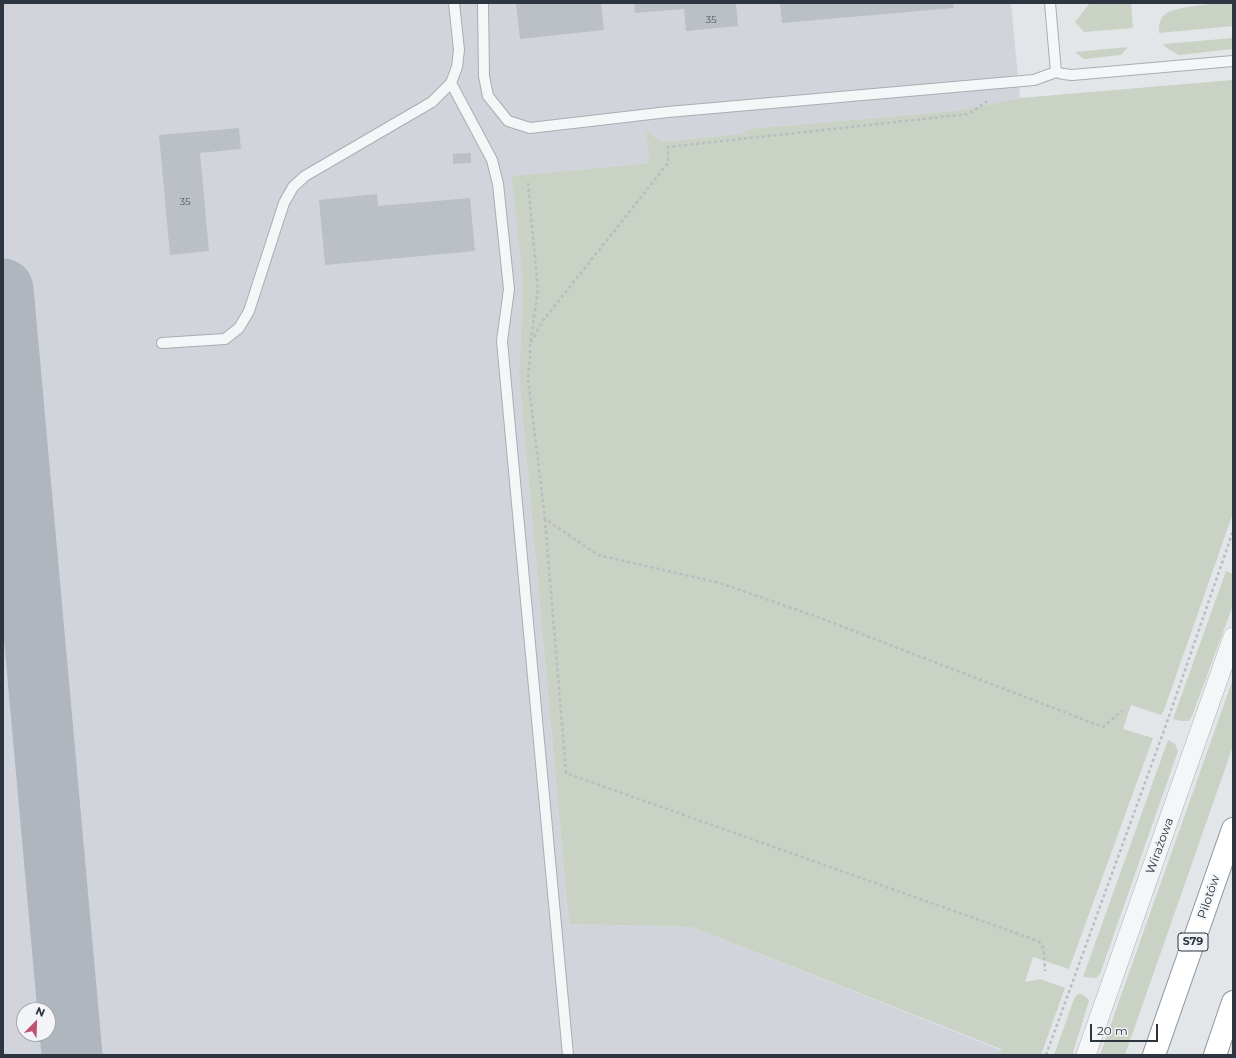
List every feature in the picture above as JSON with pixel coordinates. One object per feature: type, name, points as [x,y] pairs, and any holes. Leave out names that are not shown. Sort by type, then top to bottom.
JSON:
[{"type":"highway","name":"Pilotów","points":[[1154,1055],[1233,829]]},
{"type":"highway","points":[[1215,1055],[1233,1002]]},
{"type":"street","name":"Wirażowa","points":[[1086,1055],[1233,637]]},
{"type":"lane","points":[[162,344],[225,339],[239,328],[249,311],[284,203],[293,187],[305,176],[432,102],[451,84],[457,67],[459,50],[454,3]]},
{"type":"lane","points":[[483,3],[484,76],[488,96],[508,120],[530,128],[668,112],[1034,80],[1056,72],[1072,75],[1233,61]]},
{"type":"lane","points":[[1050,3],[1056,72]]},
{"type":"lane","points":[[451,84],[492,160],[498,184],[501,207],[510,289],[502,341],[568,1055]]},
{"type":"path","points":[[530,344],[542,322],[668,163],[668,146],[969,114],[986,103],[994,84]]},
{"type":"path","points":[[528,183],[538,290],[530,344],[528,379],[545,519],[566,773],[1038,941],[1041,943],[1043,948],[1045,971]]},
{"type":"path","points":[[545,519],[598,555],[720,583],[820,618],[1103,727],[1122,711]]},
{"type":"path","points":[[1046,1055],[1166,725],[1233,531]]},
{"type":"shaded area","points":[[3,3],[1011,3],[1020,98],[955,111],[748,129],[741,134],[662,142],[646,131],[649,163],[513,176],[523,286],[519,375],[569,924],[692,927],[1001,1050],[1000,1055],[3,1055]]},
{"type":"green space","points":[[1090,3],[1131,3],[1133,28],[1084,32],[1075,22]]},
{"type":"green space","points":[[1233,3],[1233,26],[1159,33],[1159,26],[1163,16],[1175,10],[1185,7]]},
{"type":"green space","points":[[1233,38],[1233,49],[1179,55],[1168,49],[1163,44]]},
{"type":"green space","points":[[1128,47],[1121,55],[1084,59],[1075,52]]},
{"type":"green space","points":[[1233,80],[1233,513],[1164,710],[1161,715],[1131,705],[1123,729],[1153,738],[1069,969],[1033,957],[1025,982],[1040,979],[1065,988],[1041,1055],[1000,1055],[1001,1049],[692,927],[569,924],[519,375],[523,286],[512,176],[649,163],[646,131],[662,142],[741,134],[748,129],[955,111],[1020,98]]},
{"type":"green space","points":[[1226,571],[1233,574],[1233,605],[1192,716],[1189,721],[1173,719]]},
{"type":"green space","points":[[1233,679],[1233,746],[1125,1055],[1100,1055]]},
{"type":"green space","points":[[1168,740],[1175,744],[1178,751],[1100,974],[1096,978],[1083,977]]},
{"type":"green space","points":[[1078,994],[1081,994],[1089,1001],[1073,1052],[1074,1055],[1054,1055],[1074,999]]},
{"type":"building","points":[[516,3],[601,3],[604,30],[520,39]]},
{"type":"building","points":[[634,3],[736,3],[738,26],[686,31],[684,9],[635,13]]},
{"type":"building","points":[[780,3],[953,3],[954,8],[782,23]]},
{"type":"building","points":[[239,128],[241,149],[200,153],[209,251],[170,255],[159,135]]},
{"type":"building","points":[[471,153],[471,163],[453,164],[453,154]]},
{"type":"building","points":[[377,194],[378,206],[470,198],[475,251],[325,265],[319,200]]},
{"type":"taxiway","points":[[3,289],[72,1055]]}]
